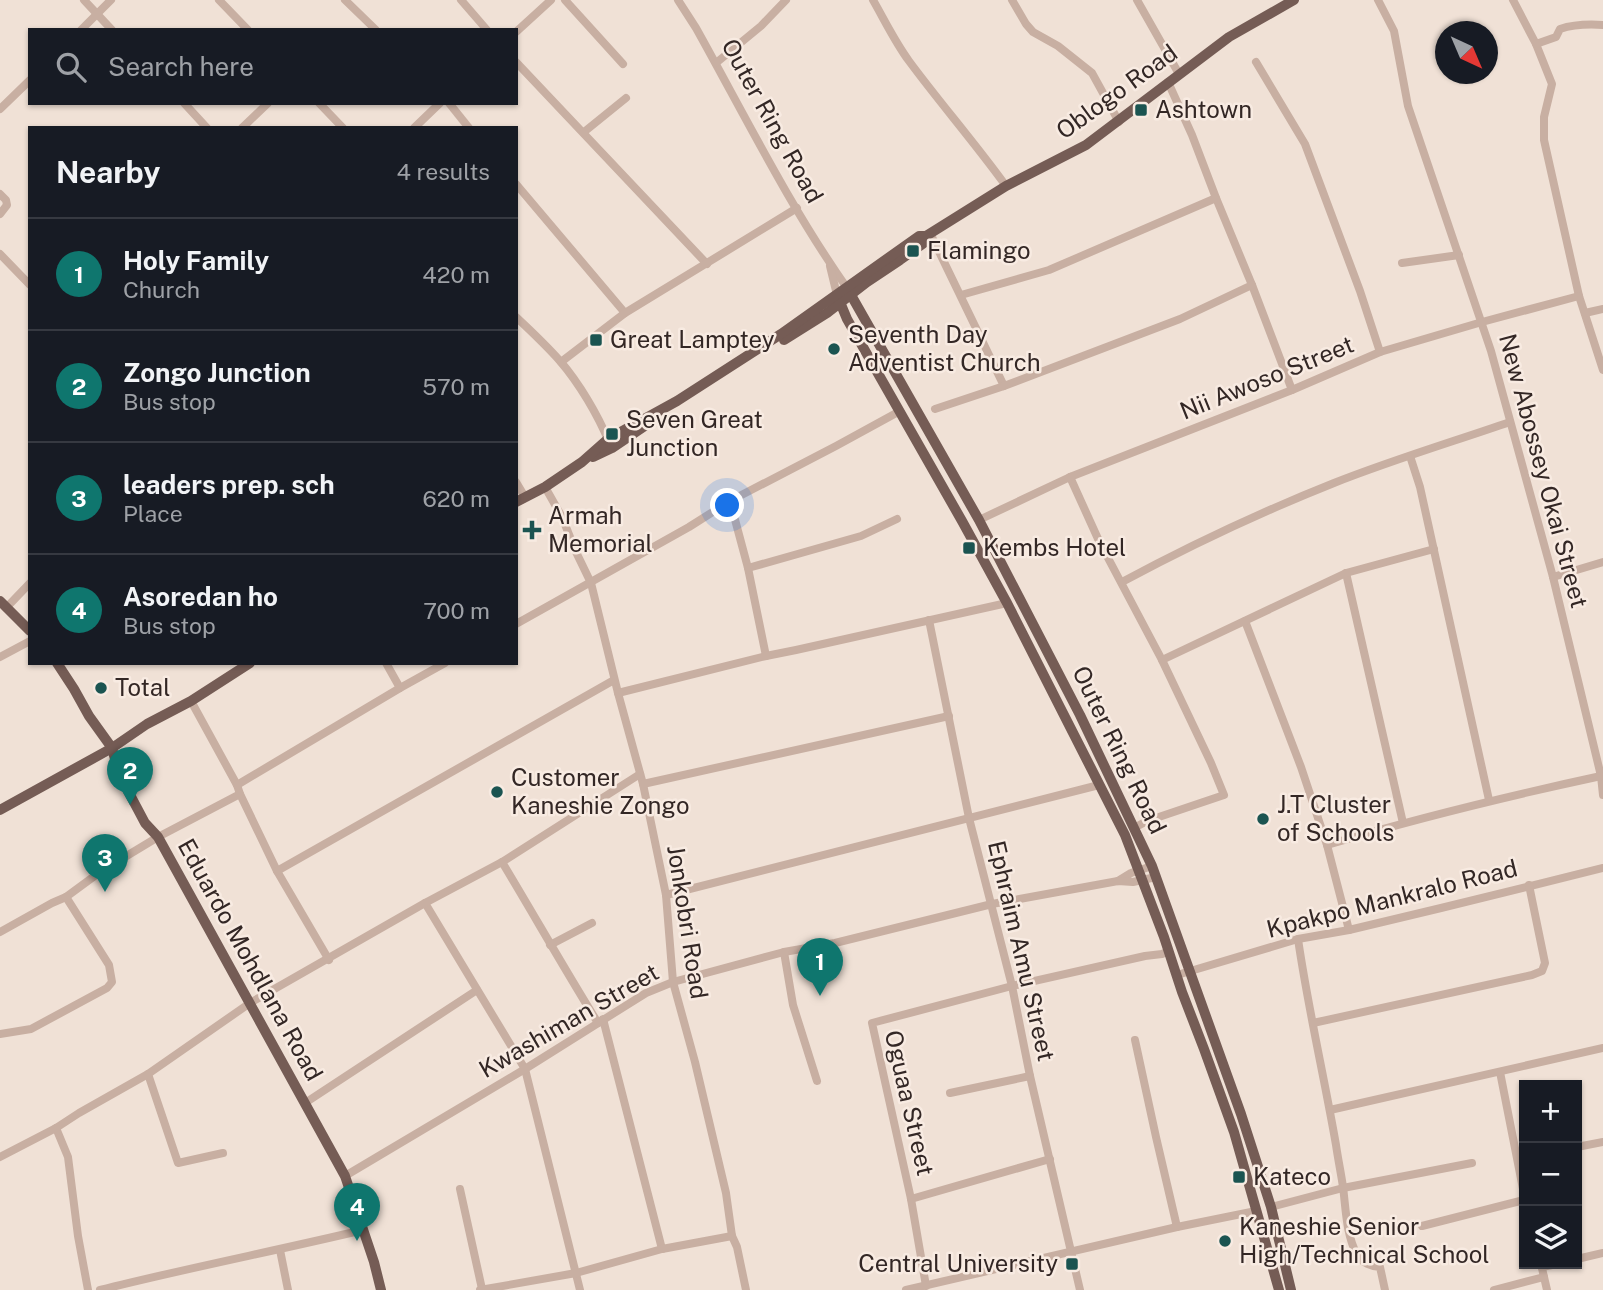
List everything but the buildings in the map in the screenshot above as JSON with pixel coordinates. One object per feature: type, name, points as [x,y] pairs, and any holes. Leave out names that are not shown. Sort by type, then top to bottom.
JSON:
[{"type":"main road","name":"Oblogo Road","points":[[521,499],[545,487],[781,334],[839,300],[919,236],[928,234],[1006,186],[1086,145],[1229,37],[1294,0]]},
{"type":"main road","name":"Outer Ring Road","points":[[849,291],[979,520],[1080,715],[1152,866],[1241,1115],[1271,1207],[1291,1290]]},
{"type":"main road","name":"Outer Ring Road","points":[[839,300],[1007,603],[1125,835],[1234,1132],[1279,1290]]},
{"type":"main road","points":[[3,605],[28,629]]},
{"type":"main road","name":"Eduardo Mohdlana Road","points":[[58,665],[112,748],[119,774],[145,823],[158,837],[345,1176],[381,1290]]},
{"type":"main road","points":[[0,810],[112,748],[247,665]]},
{"type":"street","points":[[84,0],[110,28]]},
{"type":"street","points":[[83,28],[111,0]]},
{"type":"street","points":[[219,0],[246,28]]},
{"type":"street","points":[[345,0],[374,28]]},
{"type":"street","points":[[461,0],[484,28]]},
{"type":"street","points":[[518,30],[551,0]]},
{"type":"street","points":[[565,0],[623,64]]},
{"type":"street","name":"Outer Ring Road","points":[[678,0],[829,263],[849,291]]},
{"type":"street","points":[[716,64],[761,26],[786,0]]},
{"type":"street","points":[[873,0],[909,60],[1006,186]]},
{"type":"street","points":[[1012,0],[1033,32],[1058,46],[1092,74],[1119,122]]},
{"type":"street","points":[[1137,0],[1179,74]]},
{"type":"street","points":[[1143,11],[1149,0]]},
{"type":"street","name":"New Abossey Okai Street","points":[[1378,0],[1394,31],[1408,106],[1482,321],[1553,577],[1601,776],[1603,795]]},
{"type":"street","points":[[1513,0],[1536,44],[1552,84],[1544,117],[1544,140],[1579,296],[1603,370]]},
{"type":"street","points":[[1536,44],[1556,37],[1560,29],[1579,24],[1603,24]]},
{"type":"street","points":[[1256,62],[1305,144],[1380,352]]},
{"type":"street","points":[[518,64],[707,264]]},
{"type":"street","points":[[0,109],[28,82]]},
{"type":"street","points":[[1168,82],[1192,135],[1292,390]]},
{"type":"street","points":[[583,132],[626,98]]},
{"type":"street","points":[[186,105],[205,126]]},
{"type":"street","points":[[244,126],[266,105]]},
{"type":"street","points":[[321,105],[340,126]]},
{"type":"street","points":[[416,126],[438,105]]},
{"type":"street","points":[[451,105],[468,126]]},
{"type":"street","points":[[518,186],[625,313]]},
{"type":"street","points":[[0,194],[7,205],[0,214]]},
{"type":"street","points":[[961,295],[1049,270],[1216,198]]},
{"type":"street","points":[[561,362],[625,313],[797,208]]},
{"type":"street","points":[[928,234],[961,295],[1004,386]]},
{"type":"street","points":[[0,254],[28,283]]},
{"type":"street","points":[[1402,263],[1459,255]]},
{"type":"street","name":"Outer Ring Road","points":[[829,263],[839,300]]},
{"type":"street","points":[[935,409],[1004,386],[1180,319],[1252,285]]},
{"type":"street","name":"Nii Awoso Street","points":[[979,520],[1070,477],[1292,390],[1380,352],[1482,321],[1579,296]]},
{"type":"street","points":[[1586,313],[1603,309]]},
{"type":"street","points":[[518,319],[561,362],[610,443]]},
{"type":"street","points":[[518,623],[689,527],[730,501],[900,411]]},
{"type":"street","points":[[1122,582],[1241,522],[1335,482],[1510,422]]},
{"type":"street","points":[[1410,456],[1420,487],[1489,800]]},
{"type":"street","points":[[1070,477],[1162,660],[1224,794],[1147,821],[1135,828]]},
{"type":"street","name":"Jonkobri Road","points":[[545,487],[562,517],[591,583],[643,784],[666,895],[673,982],[695,1062],[746,1290]]},
{"type":"street","points":[[730,501],[748,568],[766,656]]},
{"type":"street","points":[[748,568],[861,536],[897,519]]},
{"type":"street","points":[[1162,660],[1346,573],[1434,549]]},
{"type":"street","points":[[1553,577],[1603,562]]},
{"type":"street","points":[[1346,573],[1403,822]]},
{"type":"street","points":[[3,605],[28,585]]},
{"type":"street","points":[[618,693],[766,656],[1007,603]]},
{"type":"street","name":"Ephraim Amu Street","points":[[929,620],[969,818],[1013,986],[1030,1076],[1080,1290]]},
{"type":"street","points":[[1245,621],[1327,845],[1349,930]]},
{"type":"street","points":[[0,657],[28,641]]},
{"type":"street","points":[[387,665],[400,688]]},
{"type":"street","points":[[237,785],[441,665]]},
{"type":"street","points":[[277,871],[614,680]]},
{"type":"street","points":[[191,701],[237,785],[277,871],[329,960]]},
{"type":"street","points":[[643,784],[949,716]]},
{"type":"street","points":[[0,1157],[148,1074],[250,1003],[502,862],[640,774]]},
{"type":"street","points":[[1327,845],[1489,800],[1601,776]]},
{"type":"street","points":[[666,895],[1099,785]]},
{"type":"street","points":[[0,932],[66,897],[100,872],[158,837],[240,794]]},
{"type":"street","points":[[502,862],[550,945],[601,1021],[662,1249]]},
{"type":"street","name":"Kwashiman Street","points":[[1141,876],[1152,866]]},
{"type":"street","name":"Kpakpo Mankralo Road","points":[[1177,975],[1298,939],[1349,930],[1603,868]]},
{"type":"street","name":"Kwashiman Street","points":[[345,1176],[646,993],[673,982],[785,952],[835,943],[992,904],[1118,881],[1131,873],[1156,877]]},
{"type":"street","points":[[1313,1023],[1542,971],[1545,963],[1529,885]]},
{"type":"street","points":[[0,1034],[31,1029],[107,988],[112,982],[109,965],[66,897]]},
{"type":"street","points":[[425,903],[525,1069],[580,1290]]},
{"type":"street","points":[[550,945],[593,923]]},
{"type":"street","points":[[1298,939],[1305,988],[1330,1110],[1346,1219],[1358,1256],[1373,1267],[1380,1267],[1385,1290]]},
{"type":"street","name":"Oguaa Street","points":[[926,1286],[911,1199],[872,1023],[1013,986],[1169,951]]},
{"type":"street","points":[[785,952],[793,1005],[817,1081]]},
{"type":"street","points":[[305,1104],[477,990]]},
{"type":"street","points":[[1135,1040],[1177,1227]]},
{"type":"street","points":[[1330,1110],[1603,1048]]},
{"type":"street","points":[[1500,1072],[1519,1153]]},
{"type":"street","points":[[148,1074],[178,1163],[223,1153]]},
{"type":"street","points":[[950,1093],[1030,1076]]},
{"type":"street","points":[[56,1128],[68,1157],[88,1290]]},
{"type":"street","points":[[1582,1146],[1603,1142]]},
{"type":"street","points":[[911,1199],[1050,1159]]},
{"type":"street","points":[[1271,1207],[1343,1188],[1472,1163]]},
{"type":"street","points":[[460,1189],[481,1290],[576,1273],[662,1249],[732,1236]]},
{"type":"street","points":[[1422,1226],[1519,1201]]},
{"type":"street","points":[[906,1290],[1256,1211]]},
{"type":"street","points":[[100,1290],[191,1267],[363,1230]]},
{"type":"street","points":[[280,1250],[288,1290]]},
{"type":"street","points":[[1582,1258],[1603,1253]]},
{"type":"street","points":[[1543,1269],[1547,1290]]},
{"type":"street","points":[[1494,1290],[1544,1277]]},
{"type":"place","name":"Ashtown","points":[[1141,110]]},
{"type":"place","name":"Flamingo","points":[[913,251]]},
{"type":"place","name":"Great Lamptey","points":[[596,340]]},
{"type":"place","name":"Seventh Day Adventist Church","points":[[834,349]]},
{"type":"place","name":"Seven Great Junction","points":[[612,434]]},
{"type":"place","name":"Armah Memorial","points":[[532,530]]},
{"type":"place","name":"Kembs Hotel","points":[[969,548]]},
{"type":"place","name":"Total","points":[[101,688]]},
{"type":"place","name":"Customer Kaneshie Zongo","points":[[497,792]]},
{"type":"place","name":"Zongo Junction","points":[[130,805]]},
{"type":"place","name":"J.T Cluster of Schools","points":[[1263,819]]},
{"type":"place","name":"leaders prep. sch","points":[[105,892]]},
{"type":"place","name":"Holy Family","points":[[820,996]]},
{"type":"place","name":"Kateco","points":[[1239,1177]]},
{"type":"place","name":"Asoredan ho","points":[[357,1241]]},
{"type":"place","name":"Kaneshie Senior High/Technical School","points":[[1225,1241]]},
{"type":"place","name":"Central University","points":[[1072,1264]]}]
